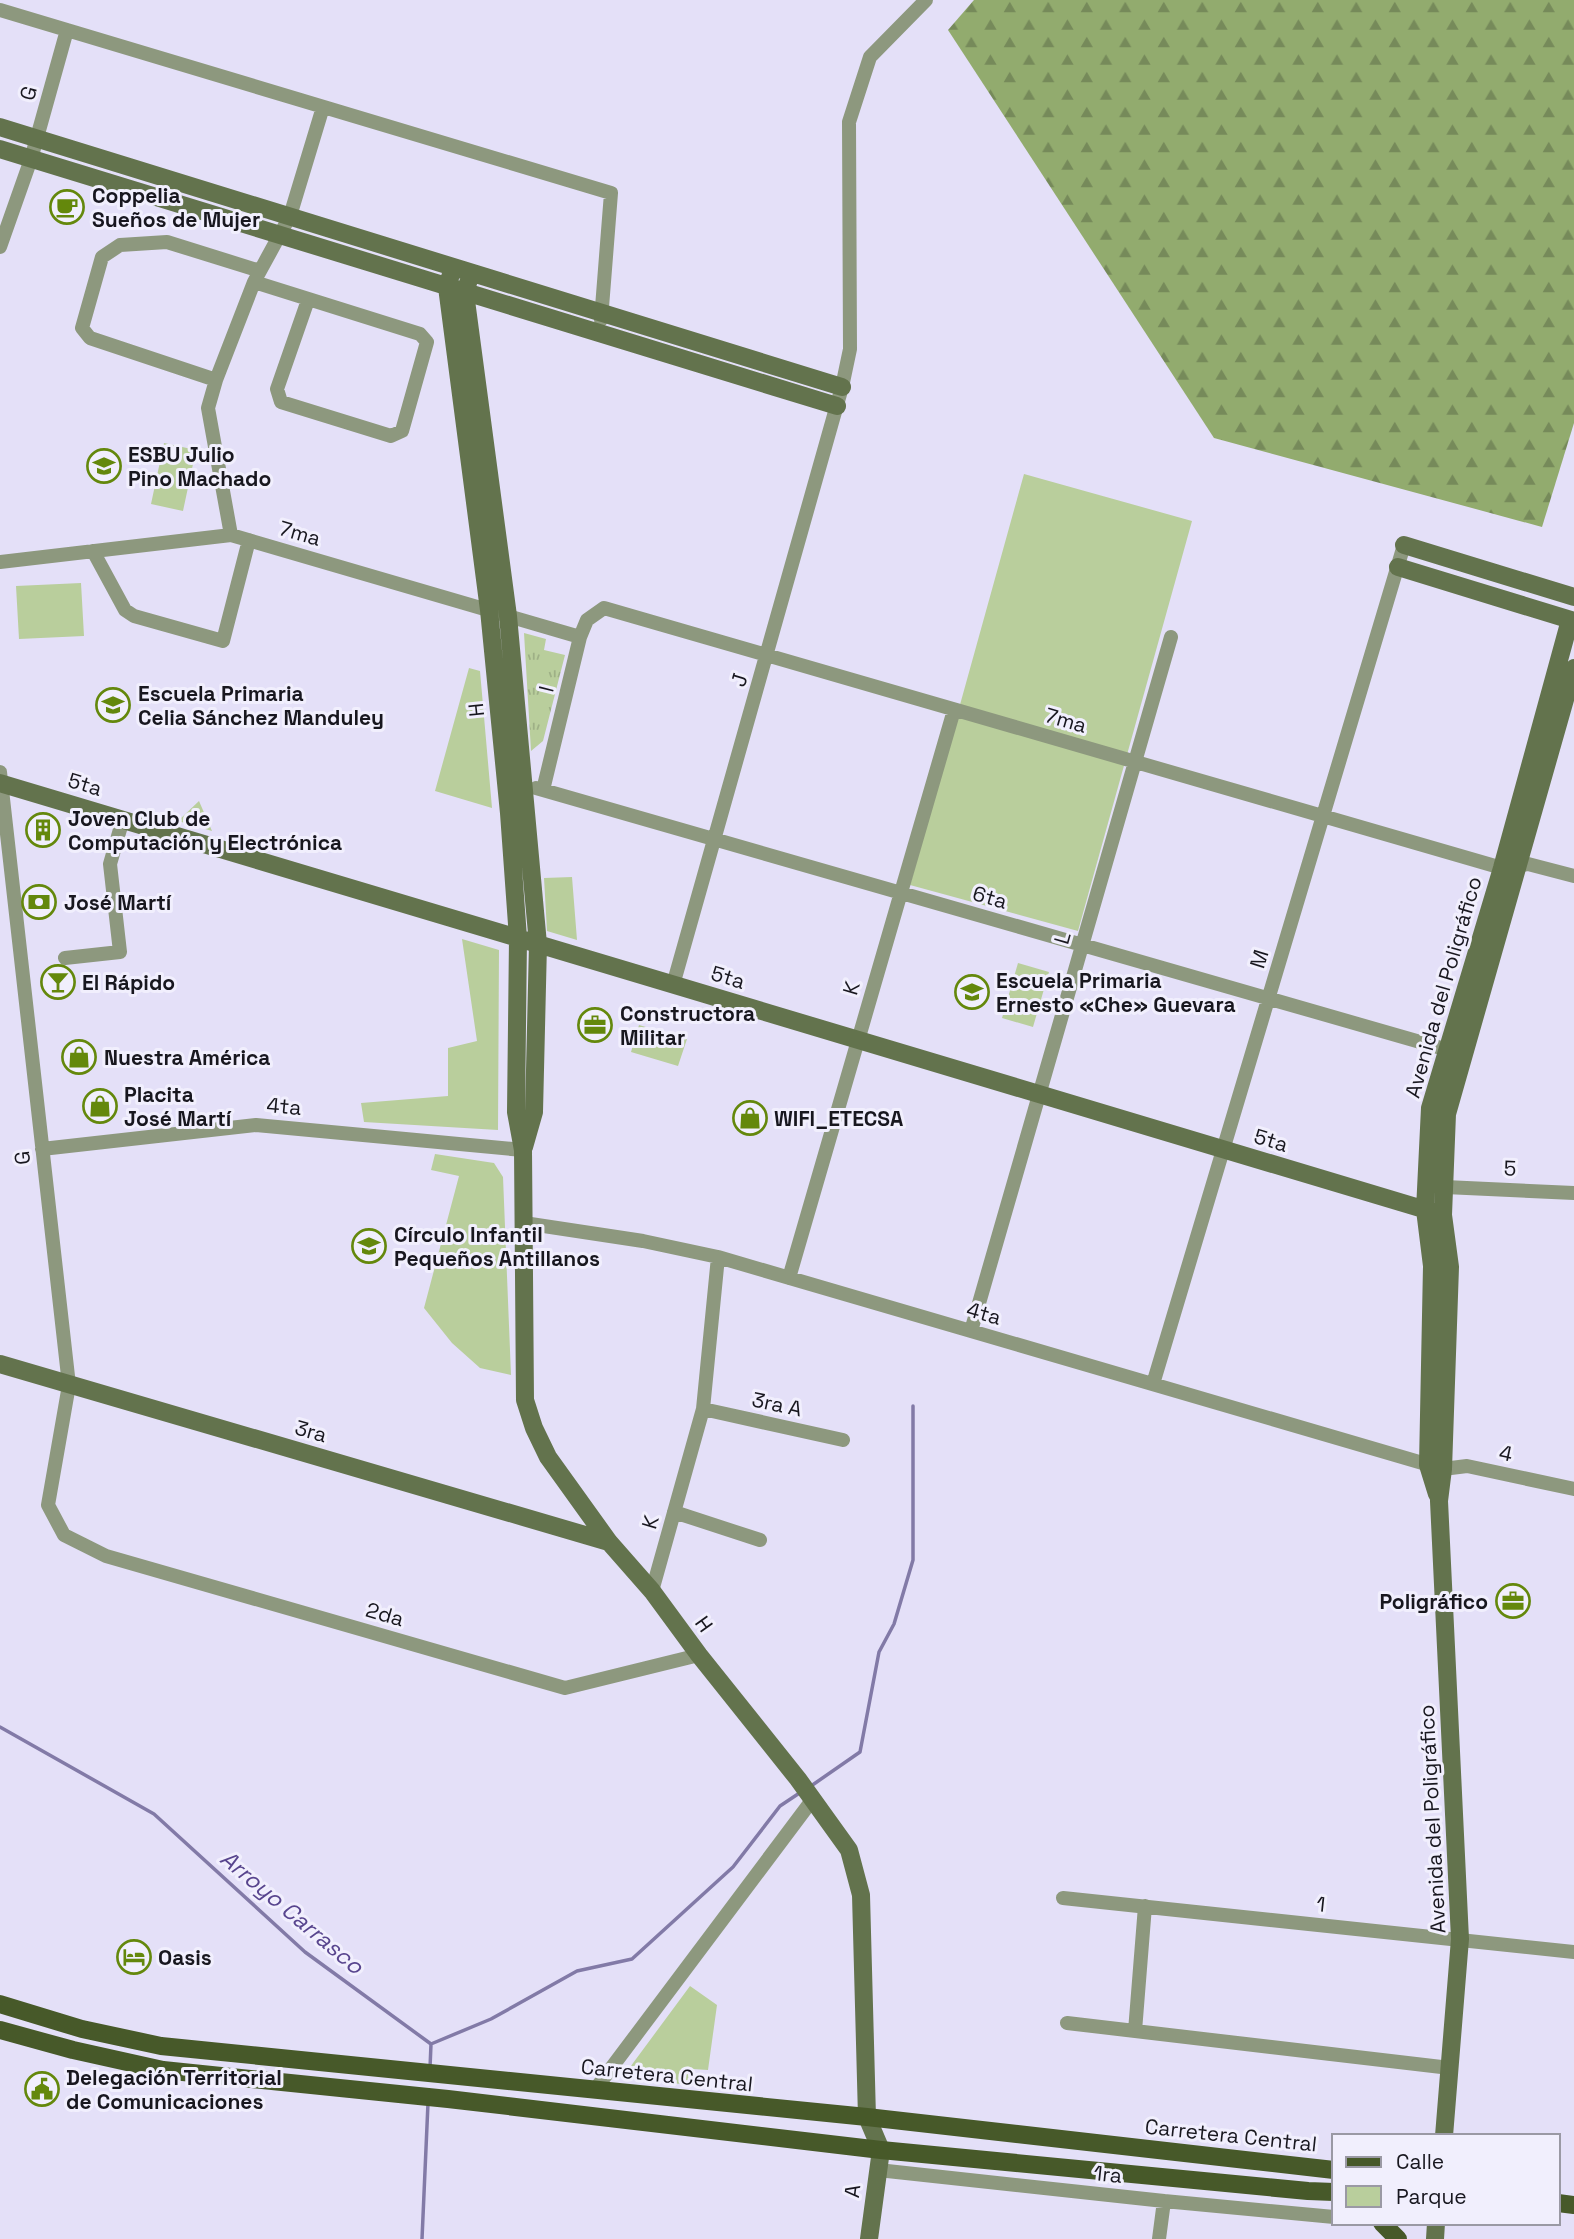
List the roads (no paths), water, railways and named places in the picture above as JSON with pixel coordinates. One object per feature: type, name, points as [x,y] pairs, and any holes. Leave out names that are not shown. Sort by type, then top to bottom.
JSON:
[{"type":"main road","name":"Carretera Central","points":[[0,2004],[82,2029],[161,2046],[1332,2169]]},
{"type":"main road","points":[[3,2031],[23,2012]]},
{"type":"main road","points":[[3,2031],[163,2070],[448,2099],[881,2150],[1332,2192]]},
{"type":"main road","points":[[1308,2191],[1332,2198]]},
{"type":"main road","points":[[1384,2225],[1398,2239]]},
{"type":"street","name":"J","points":[[673,985],[768,656],[837,407],[850,349],[849,122],[870,57],[926,0]]},
{"type":"street","points":[[0,10],[611,193],[600,334]]},
{"type":"street","name":"G","points":[[0,247],[31,159],[67,30]]},
{"type":"street","points":[[231,535],[208,408],[216,380],[257,277],[290,216],[324,107]]},
{"type":"street","points":[[0,127],[842,387]]},
{"type":"street","points":[[0,149],[837,407]]},
{"type":"street","points":[[216,380],[90,338],[82,328],[102,257],[120,245],[167,242],[308,300],[420,334],[428,342],[402,431],[391,436],[281,402],[277,388],[308,300]]},
{"type":"street","name":"H","points":[[462,270],[456,290],[506,779],[518,938],[516,1112],[523,1150],[525,1400],[534,1429],[548,1457],[609,1542],[652,1591],[699,1656],[813,1798],[849,1850],[859,1883],[867,2118]]},
{"type":"street","name":"H","points":[[456,290],[508,616],[538,944],[534,1112],[523,1150]]},
{"type":"street","name":"7ma","points":[[0,562],[231,535],[580,636]]},
{"type":"street","points":[[93,551],[125,610],[134,616],[223,641],[249,540]]},
{"type":"street","points":[[1404,545],[1574,597]]},
{"type":"street","name":"M","points":[[1153,1384],[1404,545]]},
{"type":"street","points":[[1398,567],[1572,620]]},
{"type":"street","name":"7ma","points":[[604,608],[1323,817],[1509,866],[1528,864],[1574,876]]},
{"type":"street","name":"I","points":[[543,790],[580,636],[587,620],[604,608]]},
{"type":"street","name":"Avenida del Poligráfico","points":[[1435,1467],[1450,1267],[1443,1215],[1447,1114],[1456,1053],[1509,866],[1572,620]]},
{"type":"street","name":"L","points":[[971,1331],[1171,637]]},
{"type":"street","name":"Avenida del Poligráfico","points":[[1509,866],[1574,668]]},
{"type":"street","name":"K","points":[[789,1278],[954,710]]},
{"type":"street","name":"G","points":[[0,779],[69,1385],[48,1505],[64,1535]]},
{"type":"street","name":"5ta","points":[[0,779],[122,819],[1443,1215]]},
{"type":"street","name":"6ta","points":[[506,779],[1456,1053]]},
{"type":"street","points":[[65,958],[120,952],[110,864],[122,819]]},
{"type":"street","name":"Avenida del Poligráfico","points":[[1444,2134],[1460,1939],[1439,1501],[1435,1467],[1432,1266],[1425,1210],[1430,1108],[1456,1053]]},
{"type":"street","name":"4ta","points":[[42,1149],[256,1125],[523,1150]]},
{"type":"street","name":"5","points":[[1445,1187],[1574,1193]]},
{"type":"street","name":"4ta","points":[[524,1223],[643,1241],[718,1257],[1435,1467]]},
{"type":"street","name":"K","points":[[652,1591],[703,1409],[718,1257]]},
{"type":"street","name":"3ra","points":[[0,1364],[609,1542]]},
{"type":"street","name":"3ra A","points":[[703,1409],[843,1440]]},
{"type":"street","name":"4","points":[[1435,1467],[1467,1466],[1574,1489]]},
{"type":"street","points":[[674,1512],[761,1540]]},
{"type":"street","name":"2da","points":[[64,1535],[106,1556],[565,1688],[699,1656]]},
{"type":"street","points":[[594,2091],[813,1798]]},
{"type":"street","name":"1","points":[[1063,1898],[1574,1952]]},
{"type":"street","points":[[1135,2031],[1145,1906]]},
{"type":"street","points":[[1067,2023],[1450,2068]]},
{"type":"street","points":[[867,2118],[881,2150]]},
{"type":"street","name":"A","points":[[869,2239],[881,2150]]},
{"type":"street","name":"1ra","points":[[878,2170],[1332,2217]]},
{"type":"street","points":[[1159,2239],[1164,2201]]},
{"type":"waterway","points":[[811,1786],[860,1752],[879,1652],[894,1624],[913,1560],[913,1406]]},
{"type":"waterway","name":"Arroyo Carrasco","points":[[0,1727],[154,1814],[305,1952],[431,2044],[430,2068]]},
{"type":"waterway","points":[[431,2044],[491,2019],[577,1971],[632,1959],[733,1867],[780,1806],[801,1792]]},
{"type":"waterway","name":"Arroyo Carrasco","points":[[422,2239],[428,2103]]},
{"type":"place","name":"Coppelia Sueños de Mujer","points":[[67,207]]},
{"type":"place","name":"ESBU Julio Pino Machado","points":[[104,466]]},
{"type":"place","name":"Escuela Primaria Celia Sánchez Manduley","points":[[113,705]]},
{"type":"place","name":"Joven Club de Computación y Electrónica","points":[[43,830]]},
{"type":"place","name":"José Martí","points":[[39,902]]},
{"type":"place","name":"El Rápido","points":[[58,982]]},
{"type":"place","name":"Escuela Primaria Ernesto «Che» Guevara","points":[[972,992]]},
{"type":"place","name":"Constructora Militar","points":[[595,1025]]},
{"type":"place","name":"Nuestra América","points":[[79,1057]]},
{"type":"place","name":"Placita José Martí","points":[[100,1106]]},
{"type":"place","name":"WIFI_ETECSA","points":[[750,1118]]},
{"type":"place","name":"Círculo Infantil Pequeños Antillanos","points":[[369,1246]]},
{"type":"place","name":"Poligráfico","points":[[1513,1601]]},
{"type":"place","name":"Oasis","points":[[134,1957]]},
{"type":"place","name":"Delegación Territorial de Comunicaciones","points":[[42,2089]]}]
